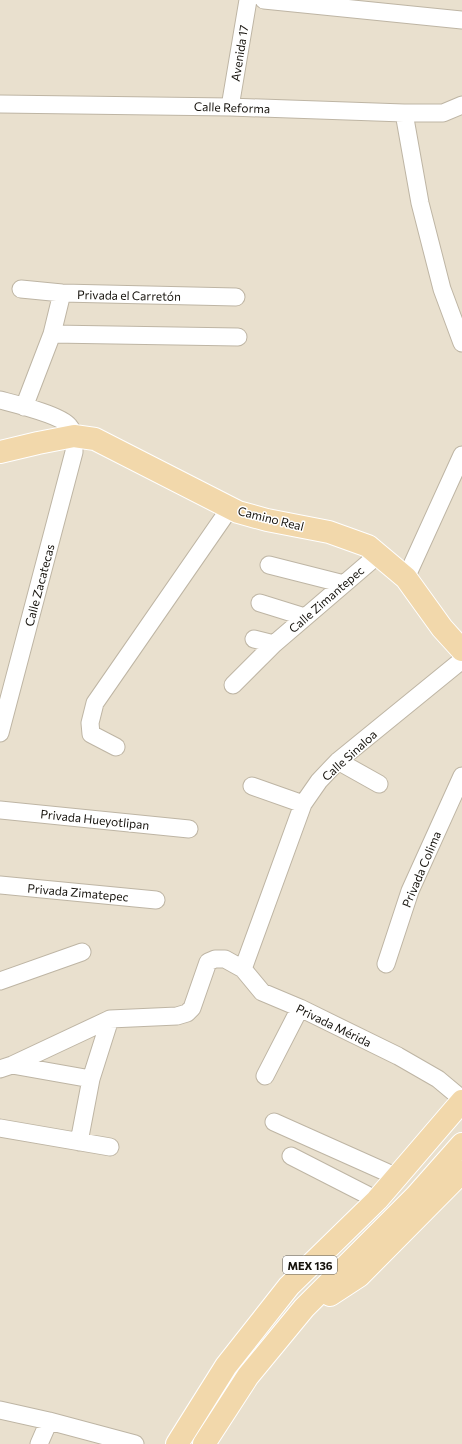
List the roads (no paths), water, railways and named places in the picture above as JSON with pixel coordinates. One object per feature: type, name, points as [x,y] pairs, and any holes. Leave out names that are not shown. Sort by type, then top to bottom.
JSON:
[{"type":"main road","name":"Camino Real","points":[[0,452],[74,436],[95,439],[238,512],[267,520],[329,532],[368,546],[406,578],[442,628],[462,650]]},
{"type":"main road","name":"MEX 136","points":[[177,1444],[226,1366],[289,1286],[377,1200],[462,1100]]},
{"type":"main road","name":"MEX 136","points":[[204,1444],[248,1376],[304,1308],[416,1196],[462,1144]]},
{"type":"main road","points":[[304,1308],[331,1295],[358,1276],[462,1172]]},
{"type":"street","name":"Avenida 17","points":[[230,107],[248,0]]},
{"type":"street","points":[[264,0],[462,20]]},
{"type":"street","name":"Calle Reforma","points":[[0,104],[230,107],[404,114],[443,113],[462,105]]},
{"type":"street","points":[[404,114],[420,203],[442,289],[461,336]]},
{"type":"street","name":"Privada el Carretón","points":[[22,289],[62,293],[236,297]]},
{"type":"street","points":[[24,407],[52,334],[62,293]]},
{"type":"street","points":[[52,334],[238,337]]},
{"type":"street","points":[[0,400],[57,418],[69,425],[74,436]]},
{"type":"street","name":"Calle Zacatecas","points":[[0,733],[74,452],[74,436]]},
{"type":"street","points":[[406,578],[462,456]]},
{"type":"street","points":[[116,747],[91,734],[90,722],[95,703],[230,508]]},
{"type":"street","name":"Calle Zimantepec","points":[[233,685],[274,644],[379,554]]},
{"type":"street","points":[[269,565],[344,584]]},
{"type":"street","points":[[260,603],[305,618]]},
{"type":"street","points":[[254,639],[274,644]]},
{"type":"street","name":"Calle Sinaloa","points":[[243,969],[303,804],[319,781],[338,761],[462,660]]},
{"type":"street","points":[[338,761],[379,784]]},
{"type":"street","name":"Privada Colima","points":[[386,964],[410,891],[462,776]]},
{"type":"street","points":[[252,786],[303,804]]},
{"type":"street","name":"Privada Hueyotlipan","points":[[0,810],[189,829]]},
{"type":"street","name":"Privada Zimatepec","points":[[0,885],[156,900]]},
{"type":"street","points":[[0,981],[82,952]]},
{"type":"street","name":"Privada Mérida","points":[[110,1019],[177,1016],[187,1013],[192,1008],[208,962],[215,959],[225,959],[243,969],[262,992],[300,1008],[398,1056],[438,1079],[462,1100]]},
{"type":"street","points":[[264,1076],[300,1008]]},
{"type":"street","points":[[6,1067],[110,1019]]},
{"type":"street","points":[[79,1142],[91,1079],[110,1019]]},
{"type":"street","points":[[6,1067],[91,1079]]},
{"type":"street","points":[[274,1122],[396,1177]]},
{"type":"street","points":[[0,1128],[110,1147]]},
{"type":"street","points":[[291,1156],[377,1200]]},
{"type":"street","points":[[0,1410],[49,1421],[135,1444]]},
{"type":"street","points":[[39,1444],[49,1421]]}]
